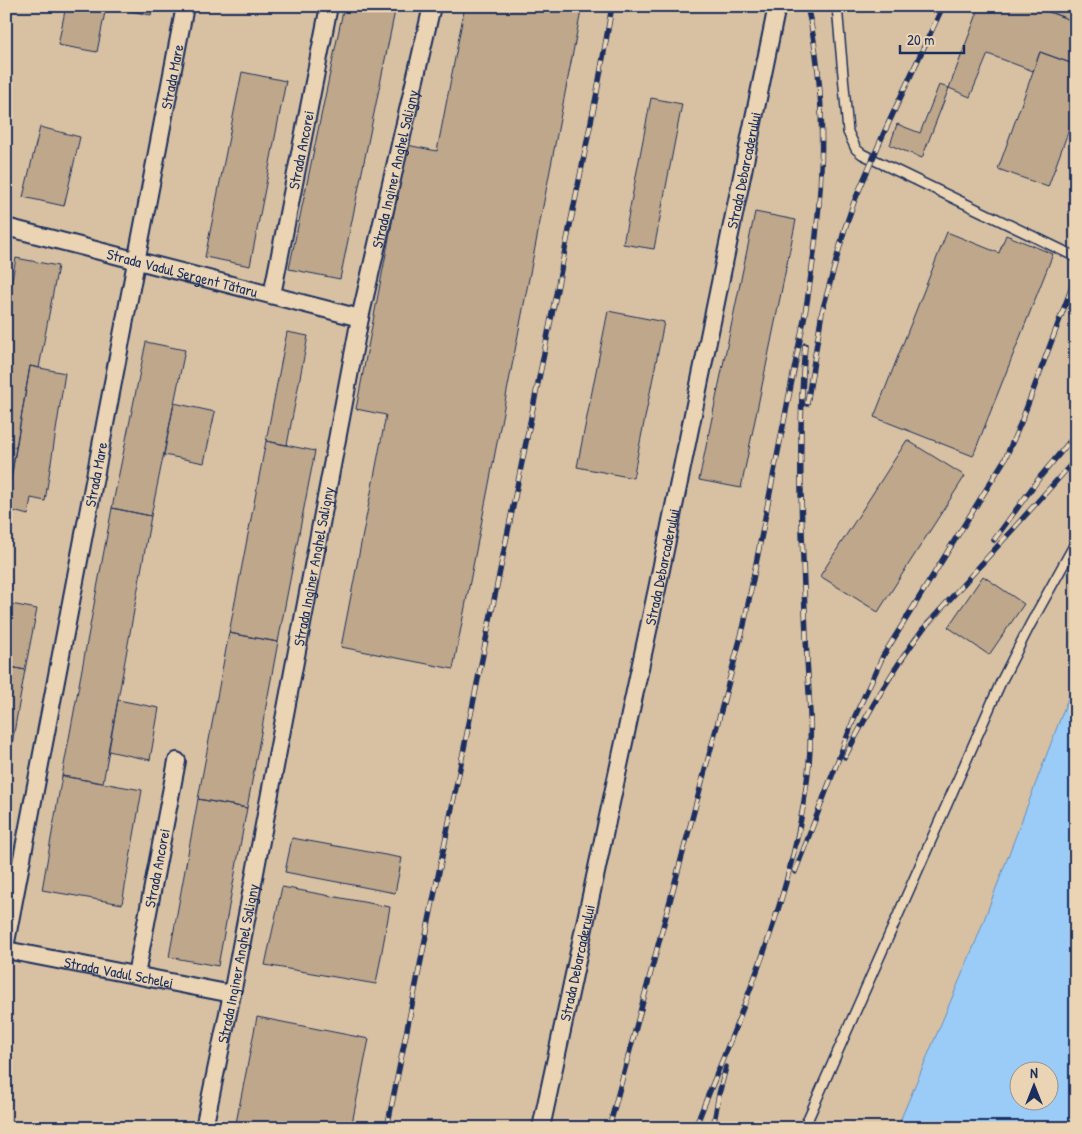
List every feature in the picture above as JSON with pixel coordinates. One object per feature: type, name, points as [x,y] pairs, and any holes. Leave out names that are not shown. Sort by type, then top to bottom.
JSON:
[{"type":"street","name":"Strada Mare","points":[[6,942],[185,6]]},
{"type":"street","name":"Strada Ancorei","points":[[272,295],[330,6]]},
{"type":"street","name":"Strada Inginer Anghel Saligny","points":[[204,1128],[232,994],[360,318],[432,6]]},
{"type":"street","name":"Strada Debarcaderului","points":[[541,1128],[657,589],[776,6]]},
{"type":"street","name":"Strada Vadul Sergent Tătaru","points":[[6,227],[360,318]]},
{"type":"street","name":"Strada Ancorei","points":[[136,975],[177,761]]},
{"type":"street","name":"Strada Vadul Schelei","points":[[6,950],[232,994]]},
{"type":"lane","points":[[837,6],[848,132],[856,149],[862,154],[1076,257]]},
{"type":"lane","points":[[804,1128],[1001,682],[1076,542]]},
{"type":"shaded area","points":[[6,6],[1076,6],[1076,677],[976,941],[897,1128],[6,1128]]},
{"type":"water","points":[[1076,677],[1076,1128],[897,1128],[976,941]]},
{"type":"building","points":[[6,6],[12,6],[6,34]]},
{"type":"building","points":[[66,6],[106,7],[97,52],[58,45]]},
{"type":"building","points":[[114,6],[153,6],[151,15],[114,8]]},
{"type":"building","points":[[344,6],[396,6],[340,279],[289,269]]},
{"type":"building","points":[[465,6],[582,6],[453,669],[341,647],[386,415],[356,409],[407,145],[437,151]]},
{"type":"building","points":[[980,6],[1033,6],[1076,22],[1076,65],[1040,52],[1033,71],[988,54],[970,97],[949,88]]},
{"type":"building","points":[[1033,6],[1076,6],[1076,22]]},
{"type":"building","points":[[1040,52],[1076,65],[1076,110],[1048,187],[998,169]]},
{"type":"building","points":[[242,72],[286,81],[250,266],[205,257]]},
{"type":"building","points":[[939,85],[949,88],[922,158],[890,145],[897,124],[920,133]]},
{"type":"building","points":[[651,98],[682,104],[654,249],[623,244]]},
{"type":"building","points":[[40,127],[80,137],[64,206],[23,197]]},
{"type":"building","points":[[755,212],[796,220],[741,488],[699,480]]},
{"type":"building","points":[[947,232],[999,253],[1006,235],[1053,254],[973,456],[874,417]]},
{"type":"building","points":[[16,258],[58,266],[39,368],[30,366],[16,447],[6,445],[6,313]]},
{"type":"building","points":[[608,311],[664,322],[633,478],[577,467]]},
{"type":"building","points":[[287,332],[308,336],[287,445],[266,441]]},
{"type":"building","points":[[146,342],[185,350],[151,516],[112,508]]},
{"type":"building","points":[[30,366],[65,373],[45,501],[31,498],[28,515],[6,509]]},
{"type":"building","points":[[174,403],[215,412],[204,463],[164,455]]},
{"type":"building","points":[[907,440],[965,476],[878,612],[820,576]]},
{"type":"building","points":[[266,441],[315,451],[278,642],[229,633]]},
{"type":"building","points":[[6,446],[16,447],[6,509]]},
{"type":"building","points":[[112,508],[151,516],[103,783],[62,776]]},
{"type":"building","points":[[983,576],[1024,604],[989,655],[948,627]]},
{"type":"building","points":[[6,603],[37,609],[25,670],[6,666]]},
{"type":"building","points":[[229,633],[278,642],[247,808],[198,799]]},
{"type":"building","points":[[6,666],[25,670],[11,750],[6,749]]},
{"type":"building","points":[[118,700],[159,708],[150,760],[108,751]]},
{"type":"building","points":[[62,776],[142,790],[122,904],[42,890]]},
{"type":"building","points":[[198,799],[247,808],[218,966],[169,957]]},
{"type":"building","points":[[292,838],[402,858],[395,893],[285,872]]},
{"type":"building","points":[[282,887],[390,907],[376,984],[265,965]]},
{"type":"building","points":[[257,1017],[369,1039],[351,1128],[235,1128]]},
{"type":"railway","points":[[387,1128],[597,92],[612,6]]},
{"type":"railway","points":[[609,1128],[744,625],[805,314],[816,237],[821,160],[819,83],[815,44],[807,6]]},
{"type":"railway","points":[[807,404],[822,312],[845,228],[854,202],[883,135],[943,6]]},
{"type":"railway","points":[[795,872],[855,716],[883,656],[1005,459],[1022,420],[1076,276]]},
{"type":"railway","points":[[695,1128],[748,995],[780,904],[802,812],[809,764],[810,715],[801,490],[801,418],[805,345]]},
{"type":"railway","points":[[994,540],[1040,477],[1076,434]]},
{"type":"railway","points":[[845,757],[881,691],[923,629],[1076,459]]},
{"type":"railway","points":[[713,1128],[726,1067]]}]
